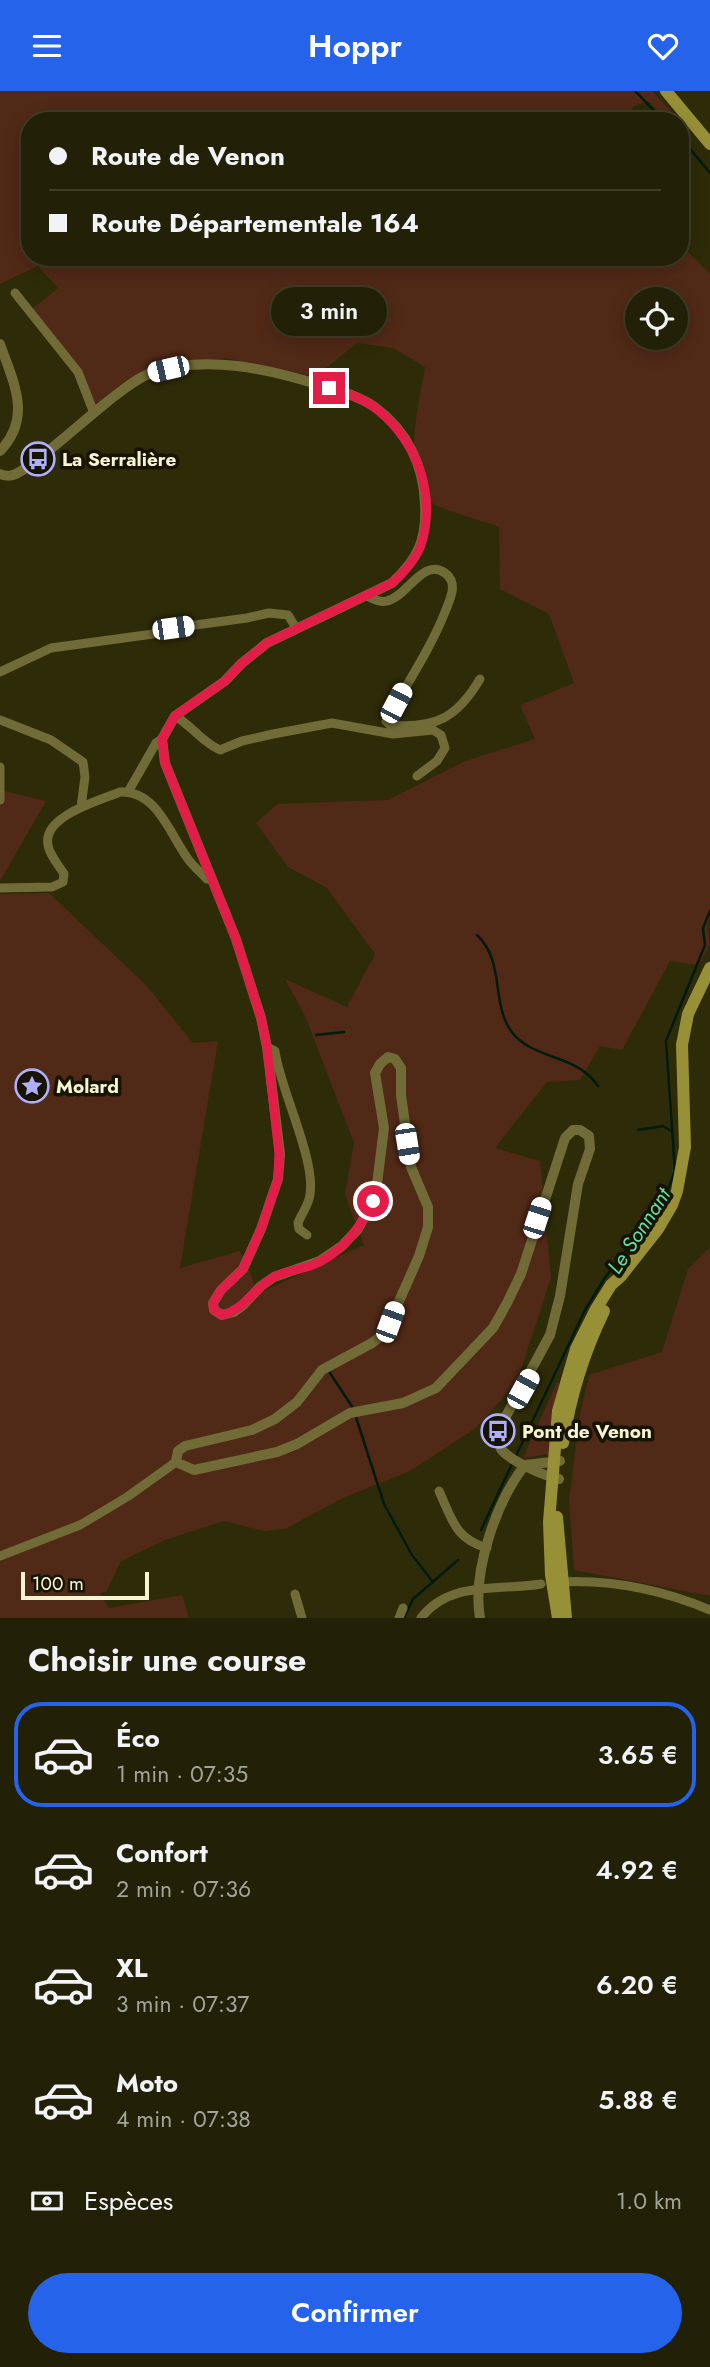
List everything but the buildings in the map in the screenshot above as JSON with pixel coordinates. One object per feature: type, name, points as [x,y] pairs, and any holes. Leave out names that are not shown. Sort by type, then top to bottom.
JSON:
[{"type":"main road","points":[[666,91],[683,112]]},
{"type":"main road","points":[[689,119],[710,144]]},
{"type":"main road","points":[[558,1618],[551,1583],[549,1532],[557,1462],[558,1411],[576,1349],[603,1297],[666,1215],[681,1179],[685,1147],[682,1045],[688,1014],[710,968]]},
{"type":"main road","points":[[551,1583],[566,1618]]},
{"type":"street","points":[[15,293],[78,372],[94,413]]},
{"type":"street","points":[[0,344],[20,407],[19,422],[0,451]]},
{"type":"street","points":[[0,474],[8,477],[29,466],[126,388],[149,374],[187,365],[223,365],[261,370],[351,394],[376,408],[413,450],[420,469],[425,511],[421,547],[407,569],[392,583],[267,643],[225,681],[175,716],[128,792]]},
{"type":"street","points":[[367,596],[379,602],[393,599],[424,572],[433,568],[443,571],[451,578],[453,588],[443,616],[386,721],[390,725],[428,724],[447,717],[467,702],[480,679]]},
{"type":"street","points":[[0,672],[51,648],[153,634],[173,628],[269,613],[288,615],[296,628]]},
{"type":"street","points":[[175,716],[187,723],[208,745],[220,750],[242,741],[332,723],[393,734],[433,730],[441,735],[444,748],[437,761],[417,776]]},
{"type":"street","points":[[0,720],[51,740],[83,762],[85,777],[81,807]]},
{"type":"street","points":[[0,1556],[80,1525],[127,1497],[176,1462],[178,1451],[185,1446],[252,1430],[286,1412],[326,1367],[372,1343],[384,1333],[427,1235],[428,1207],[411,1167],[401,1095],[401,1068],[395,1059],[388,1057],[375,1073],[384,1128],[382,1148],[373,1201],[358,1229],[342,1246],[320,1261],[274,1277],[234,1312],[222,1315],[214,1310],[213,1303],[221,1290],[243,1269],[261,1229],[278,1179],[279,1154],[267,1047],[245,964],[165,763],[162,739]]},
{"type":"street","points":[[0,767],[0,800]]},
{"type":"street","points":[[0,888],[52,887],[63,882],[64,874],[48,848],[47,841],[59,821],[81,807],[120,792],[128,792],[148,801],[162,817],[188,859],[207,879],[212,879]]},
{"type":"street","points":[[267,1047],[275,1051],[277,1068],[306,1155],[310,1198],[298,1223],[299,1229],[307,1235]]},
{"type":"street","points":[[176,1462],[194,1470],[277,1452],[297,1444],[354,1412],[402,1403],[436,1388],[493,1328],[521,1274],[565,1138],[573,1131],[580,1130],[589,1136],[590,1149],[578,1184],[560,1296],[550,1335],[498,1431],[501,1448],[517,1461],[555,1479]]},
{"type":"street","points":[[517,1461],[557,1462]]},
{"type":"street","points":[[480,1618],[477,1587],[490,1533],[517,1461]]},
{"type":"street","points":[[439,1491],[460,1534],[474,1544],[487,1548]]},
{"type":"street","points":[[427,1614],[449,1596],[477,1587],[524,1587],[596,1581],[635,1586],[674,1596],[710,1610]]},
{"type":"street","points":[[295,1594],[302,1618]]},
{"type":"street","points":[[399,1618],[403,1608]]},
{"type":"shaded area","points":[[0,91],[652,91],[672,112],[660,112],[648,101],[634,106],[630,112],[21,112],[21,266],[38,266],[0,284]]},
{"type":"shaded area","points":[[689,253],[710,274],[710,917],[707,925],[710,944],[699,965],[670,961],[622,1050],[600,1046],[580,1080],[547,1082],[495,1148],[540,1161],[551,1278],[517,1382],[476,1428],[410,1471],[343,1498],[285,1529],[264,1531],[224,1521],[165,1540],[121,1561],[106,1592],[100,1593],[109,1608],[182,1595],[189,1618],[0,1618],[0,894],[49,893],[146,985],[193,1043],[218,1041],[180,1268],[240,1251],[259,1293],[364,1245],[345,1195],[354,1143],[305,1016],[285,979],[347,1007],[375,954],[327,888],[288,867],[256,823],[277,804],[388,800],[465,761],[535,739],[520,705],[574,683],[549,614],[500,589],[499,527],[438,506],[422,493],[416,478],[414,440],[425,367],[393,348],[357,343],[315,377],[226,358],[166,364],[127,380],[93,406],[82,370],[32,309],[58,288],[38,266],[689,266]]},
{"type":"shaded area","points":[[0,790],[46,801],[0,881]]},
{"type":"shaded area","points":[[710,1247],[710,1596],[574,1570],[569,1501],[580,1414],[589,1375],[662,1352],[688,1269]]},
{"type":"shaded area","points":[[557,1382],[560,1383],[549,1454],[523,1458]]},
{"type":"waterway","name":"Le Sonnant","points":[[635,91],[655,112]]},
{"type":"waterway","name":"Le Sonnant","points":[[689,148],[710,173]]},
{"type":"waterway","name":"Le Sonnant","points":[[515,1458],[585,1310],[606,1276],[663,1202],[675,1171],[666,1041],[705,945],[703,928],[710,911]]},
{"type":"waterway","points":[[477,935],[486,945],[491,957],[501,1008],[511,1031],[527,1046],[578,1068],[598,1086]]},
{"type":"waterway","points":[[316,1035],[344,1032]]},
{"type":"waterway","points":[[638,1130],[663,1126],[671,1131]]},
{"type":"waterway","points":[[328,1370],[353,1408]]},
{"type":"waterway","points":[[355,1414],[384,1504],[412,1555],[433,1582]]},
{"type":"waterway","name":"Le Sonnant","points":[[481,1530],[512,1464]]},
{"type":"waterway","name":"Le Sonnant","points":[[404,1618],[413,1599],[458,1560]]},
{"type":"place","name":"La Serralière","points":[[38,459]]},
{"type":"place","name":"Molard","points":[[32,1086]]},
{"type":"place","name":"Pont de Venon","points":[[498,1431]]},
{"type":"route","points":[[329,388],[351,394],[376,408],[413,450],[425,494],[421,547],[407,569],[392,583],[267,643],[208,695],[175,716],[162,739],[165,763],[236,939],[261,1018],[267,1047],[279,1154],[278,1179],[261,1229],[243,1269],[221,1290],[213,1303],[214,1310],[222,1315],[234,1312],[274,1277],[310,1266],[342,1246],[358,1229],[373,1201]]}]
